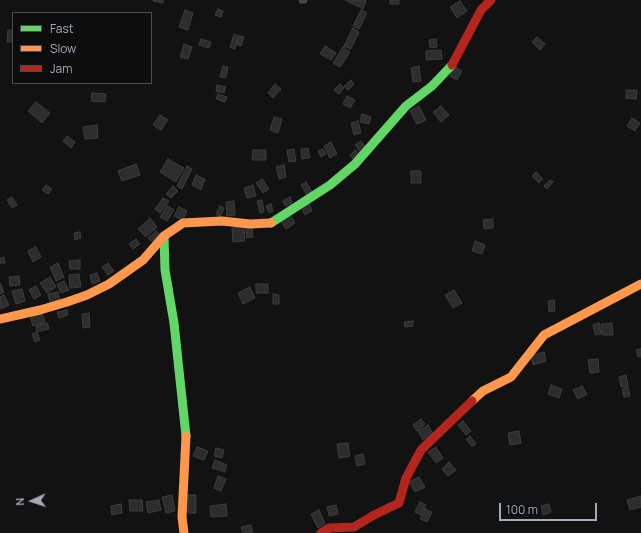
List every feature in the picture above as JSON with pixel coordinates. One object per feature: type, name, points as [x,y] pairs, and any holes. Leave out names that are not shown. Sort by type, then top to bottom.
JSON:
[{"type":"street","points":[[0,319],[67,302],[87,295],[109,284],[143,260],[164,236],[183,223],[204,221],[270,224],[330,185],[355,164],[406,106],[432,86],[451,67],[481,10],[491,0]]},
{"type":"street","points":[[164,236],[165,270],[174,323],[186,442],[182,510],[184,533]]},
{"type":"street","points":[[321,533],[329,528],[354,527],[399,503],[406,478],[421,450],[484,391],[511,377],[544,335],[641,284]]},
{"type":"building","points":[[163,0],[163,3],[153,1]]},
{"type":"building","points":[[345,0],[363,0],[366,1],[363,9]]},
{"type":"building","points":[[390,0],[399,0],[399,4],[390,4]]},
{"type":"building","points":[[460,1],[467,11],[457,18],[450,7]]},
{"type":"building","points":[[218,9],[223,11],[221,17],[215,15]]},
{"type":"building","points":[[185,10],[193,13],[188,30],[179,27]]},
{"type":"building","points":[[361,10],[367,13],[359,29],[353,26]]},
{"type":"building","points":[[353,28],[359,32],[351,49],[344,46]]},
{"type":"building","points":[[8,30],[12,30],[12,42],[7,42]]},
{"type":"building","points":[[234,34],[239,36],[235,49],[230,47]]},
{"type":"building","points":[[239,36],[244,37],[241,46],[236,44]]},
{"type":"building","points":[[537,37],[545,44],[540,50],[532,42]]},
{"type":"building","points":[[201,39],[211,42],[209,48],[199,45]]},
{"type":"building","points":[[436,39],[437,47],[430,48],[429,40]]},
{"type":"building","points":[[184,44],[192,47],[188,59],[180,57]]},
{"type":"building","points":[[325,46],[336,53],[331,60],[320,54]]},
{"type":"building","points":[[343,47],[350,52],[340,67],[333,63]]},
{"type":"building","points":[[441,50],[442,59],[426,60],[426,51]]},
{"type":"building","points":[[223,66],[228,67],[226,78],[220,77]]},
{"type":"building","points":[[419,66],[421,81],[413,82],[411,68]]},
{"type":"building","points":[[455,67],[462,71],[457,80],[450,76]]},
{"type":"building","points":[[351,80],[354,84],[348,90],[344,86]]},
{"type":"building","points":[[275,84],[281,89],[273,98],[268,93]]},
{"type":"building","points":[[340,84],[344,88],[339,94],[334,90]]},
{"type":"building","points":[[217,85],[226,87],[224,93],[216,91]]},
{"type":"building","points":[[626,90],[637,90],[636,99],[626,98]]},
{"type":"building","points":[[92,93],[106,94],[105,102],[91,101]]},
{"type":"building","points":[[218,94],[227,97],[225,102],[216,99]]},
{"type":"building","points":[[347,96],[355,100],[350,108],[343,104]]},
{"type":"building","points":[[36,102],[50,113],[42,123],[28,111]]},
{"type":"building","points":[[419,106],[426,120],[417,124],[410,111]]},
{"type":"building","points":[[441,106],[449,115],[441,122],[433,112]]},
{"type":"building","points":[[362,114],[371,117],[369,124],[360,122]]},
{"type":"building","points":[[160,115],[168,120],[161,130],[153,125]]},
{"type":"building","points":[[274,117],[282,119],[278,133],[270,130]]},
{"type":"building","points":[[632,118],[640,123],[635,131],[627,126]]},
{"type":"building","points":[[358,121],[361,133],[354,135],[351,123]]},
{"type":"building","points":[[97,125],[98,138],[85,139],[83,127]]},
{"type":"building","points":[[67,136],[75,142],[71,148],[63,141]]},
{"type":"building","points":[[361,141],[367,149],[361,153],[355,145]]},
{"type":"building","points":[[331,142],[337,154],[330,158],[324,146]]},
{"type":"building","points":[[308,148],[310,158],[302,159],[301,149]]},
{"type":"building","points":[[294,149],[296,161],[289,162],[287,150]]},
{"type":"building","points":[[323,149],[326,154],[321,157],[318,151]]},
{"type":"building","points":[[253,150],[266,150],[266,160],[252,160]]},
{"type":"building","points":[[355,150],[360,154],[354,160],[350,155]]},
{"type":"building","points":[[168,159],[184,168],[176,182],[160,172]]},
{"type":"building","points":[[136,164],[140,175],[122,181],[118,171]]},
{"type":"building","points":[[284,165],[286,177],[279,179],[276,167]]},
{"type":"building","points":[[187,166],[192,169],[182,189],[177,186]]},
{"type":"building","points":[[411,171],[421,171],[421,183],[411,183]]},
{"type":"building","points":[[536,172],[543,179],[539,183],[532,176]]},
{"type":"building","points":[[196,175],[205,179],[201,190],[192,185]]},
{"type":"building","points":[[262,179],[269,189],[263,193],[256,183]]},
{"type":"building","points":[[550,180],[553,182],[547,189],[544,186]]},
{"type":"building","points":[[306,182],[312,192],[307,195],[301,185]]},
{"type":"building","points":[[46,185],[52,189],[48,194],[42,190]]},
{"type":"building","points":[[253,185],[256,196],[247,198],[244,188]]},
{"type":"building","points":[[173,186],[178,191],[171,198],[166,194]]},
{"type":"building","points":[[12,197],[17,205],[12,208],[7,200]]},
{"type":"building","points":[[290,197],[292,203],[285,206],[283,201]]},
{"type":"building","points":[[163,198],[169,201],[160,213],[155,209]]},
{"type":"building","points":[[262,200],[264,212],[260,213],[257,201]]},
{"type":"building","points":[[234,201],[235,215],[227,216],[226,202]]},
{"type":"building","points":[[309,203],[312,211],[305,215],[301,207]]},
{"type":"building","points":[[271,204],[273,211],[269,213],[266,206]]},
{"type":"building","points":[[167,206],[174,210],[167,221],[160,217]]},
{"type":"building","points":[[220,206],[224,208],[220,217],[216,214]]},
{"type":"building","points":[[179,207],[187,211],[183,220],[174,216]]},
{"type":"building","points":[[290,215],[295,223],[286,229],[280,220]]},
{"type":"building","points":[[150,218],[157,227],[146,237],[138,229]]},
{"type":"building","points":[[493,219],[493,228],[484,229],[483,220]]},
{"type":"building","points":[[252,226],[253,237],[247,238],[246,227]]},
{"type":"building","points":[[244,227],[245,241],[233,242],[232,228]]},
{"type":"building","points":[[156,231],[160,234],[152,242],[148,238]]},
{"type":"building","points":[[80,232],[81,238],[75,240],[74,233]]},
{"type":"building","points":[[136,239],[140,244],[133,249],[129,244]]},
{"type":"building","points":[[475,241],[485,245],[482,254],[472,251]]},
{"type":"building","points":[[36,247],[41,257],[33,262],[28,251]]},
{"type":"building","points":[[4,257],[5,263],[0,263],[0,258]]},
{"type":"building","points":[[80,260],[80,269],[70,269],[69,261]]},
{"type":"building","points":[[58,263],[64,277],[56,281],[50,267]]},
{"type":"building","points":[[108,263],[114,271],[108,275],[102,267]]},
{"type":"building","points":[[97,273],[100,281],[92,284],[90,275]]},
{"type":"building","points":[[79,274],[81,287],[70,288],[69,275]]},
{"type":"building","points":[[19,276],[20,285],[10,286],[9,277]]},
{"type":"building","points":[[50,277],[56,287],[47,293],[40,283]]},
{"type":"building","points":[[64,281],[69,290],[61,293],[57,284]]},
{"type":"building","points":[[0,283],[4,292],[0,294]]},
{"type":"building","points":[[256,284],[268,284],[268,293],[256,293]]},
{"type":"building","points":[[36,286],[41,295],[34,299],[29,290]]},
{"type":"building","points":[[250,287],[255,298],[243,304],[238,293]]},
{"type":"building","points":[[22,289],[25,301],[16,304],[12,291]]},
{"type":"building","points":[[454,290],[462,303],[453,308],[445,295]]},
{"type":"building","points":[[58,292],[60,300],[50,303],[48,294]]},
{"type":"building","points":[[273,294],[279,295],[279,304],[273,304]]},
{"type":"building","points":[[4,295],[9,305],[1,309],[0,297]]},
{"type":"building","points":[[554,300],[555,311],[549,312],[548,301]]},
{"type":"building","points":[[67,310],[68,315],[59,318],[57,312]]},
{"type":"building","points":[[42,312],[45,322],[33,326],[30,316]]},
{"type":"building","points":[[89,313],[90,327],[83,328],[82,314]]},
{"type":"building","points":[[413,321],[413,326],[405,327],[404,322]]},
{"type":"building","points":[[47,323],[49,329],[37,332],[36,326]]},
{"type":"building","points":[[599,323],[601,334],[595,335],[593,325]]},
{"type":"building","points":[[612,323],[613,335],[602,335],[601,324]]},
{"type":"building","points":[[37,332],[40,340],[35,342],[32,334]]},
{"type":"building","points":[[641,349],[641,356],[638,357],[636,350]]},
{"type":"building","points":[[544,352],[546,361],[533,365],[531,356]]},
{"type":"building","points":[[598,359],[599,372],[590,373],[588,360]]},
{"type":"building","points":[[626,375],[628,386],[621,387],[619,377]]},
{"type":"building","points":[[551,385],[562,389],[559,398],[548,394]]},
{"type":"building","points":[[582,386],[587,394],[578,399],[573,390]]},
{"type":"building","points":[[628,387],[630,396],[624,397],[622,389]]},
{"type":"building","points":[[421,419],[425,424],[417,431],[413,425]]},
{"type":"building","points":[[463,421],[471,431],[466,435],[458,425]]},
{"type":"building","points":[[428,425],[433,434],[423,440],[418,431]]},
{"type":"building","points":[[519,431],[521,443],[510,445],[508,433]]},
{"type":"building","points":[[470,436],[476,444],[472,447],[466,439]]},
{"type":"building","points":[[348,443],[350,456],[339,458],[337,444]]},
{"type":"building","points":[[197,447],[208,451],[204,460],[193,456]]},
{"type":"building","points":[[436,447],[443,458],[436,463],[428,452]]},
{"type":"building","points":[[216,448],[224,450],[222,458],[214,456]]},
{"type":"building","points":[[363,454],[365,464],[357,466],[355,456]]},
{"type":"building","points":[[215,460],[227,465],[225,472],[212,468]]},
{"type":"building","points":[[449,462],[456,470],[448,476],[442,469]]},
{"type":"building","points":[[218,476],[226,479],[221,491],[214,488]]},
{"type":"building","points":[[419,477],[425,487],[415,492],[409,482]]},
{"type":"building","points":[[172,495],[175,511],[166,513],[162,497]]},
{"type":"building","points":[[188,495],[196,495],[196,513],[188,513]]},
{"type":"building","points":[[641,496],[641,507],[630,510],[627,500]]},
{"type":"building","points":[[129,500],[142,500],[143,511],[130,511]]},
{"type":"building","points":[[159,500],[161,510],[148,513],[146,502]]},
{"type":"building","points":[[420,502],[426,505],[421,515],[415,512]]},
{"type":"building","points":[[121,504],[122,513],[112,515],[111,506]]},
{"type":"building","points":[[226,504],[227,516],[211,517],[210,506]]},
{"type":"building","points":[[549,504],[551,512],[543,515],[541,506]]},
{"type":"building","points":[[336,505],[338,514],[329,516],[327,507]]},
{"type":"building","points":[[425,509],[432,512],[427,522],[420,519]]},
{"type":"building","points":[[319,510],[325,524],[318,528],[311,514]]},
{"type":"building","points":[[251,525],[253,533],[243,533],[241,527]]},
{"type":"traffic: fast","points":[[271,223],[330,185],[355,164],[406,106],[432,86],[452,65]]},
{"type":"traffic: fast","points":[[164,236],[165,270],[174,323],[186,436]]},
{"type":"traffic: slow","points":[[0,319],[67,302],[87,295],[109,284],[143,260],[164,236],[183,223],[222,221],[250,224],[271,223]]},
{"type":"traffic: slow","points":[[472,401],[483,391],[511,377],[544,335],[641,284]]},
{"type":"traffic: slow","points":[[184,533],[182,517],[186,436]]},
{"type":"traffic: jam","points":[[452,65],[481,10],[491,0]]},
{"type":"traffic: jam","points":[[321,533],[329,528],[354,527],[399,503],[406,478],[421,450],[472,401]]}]
